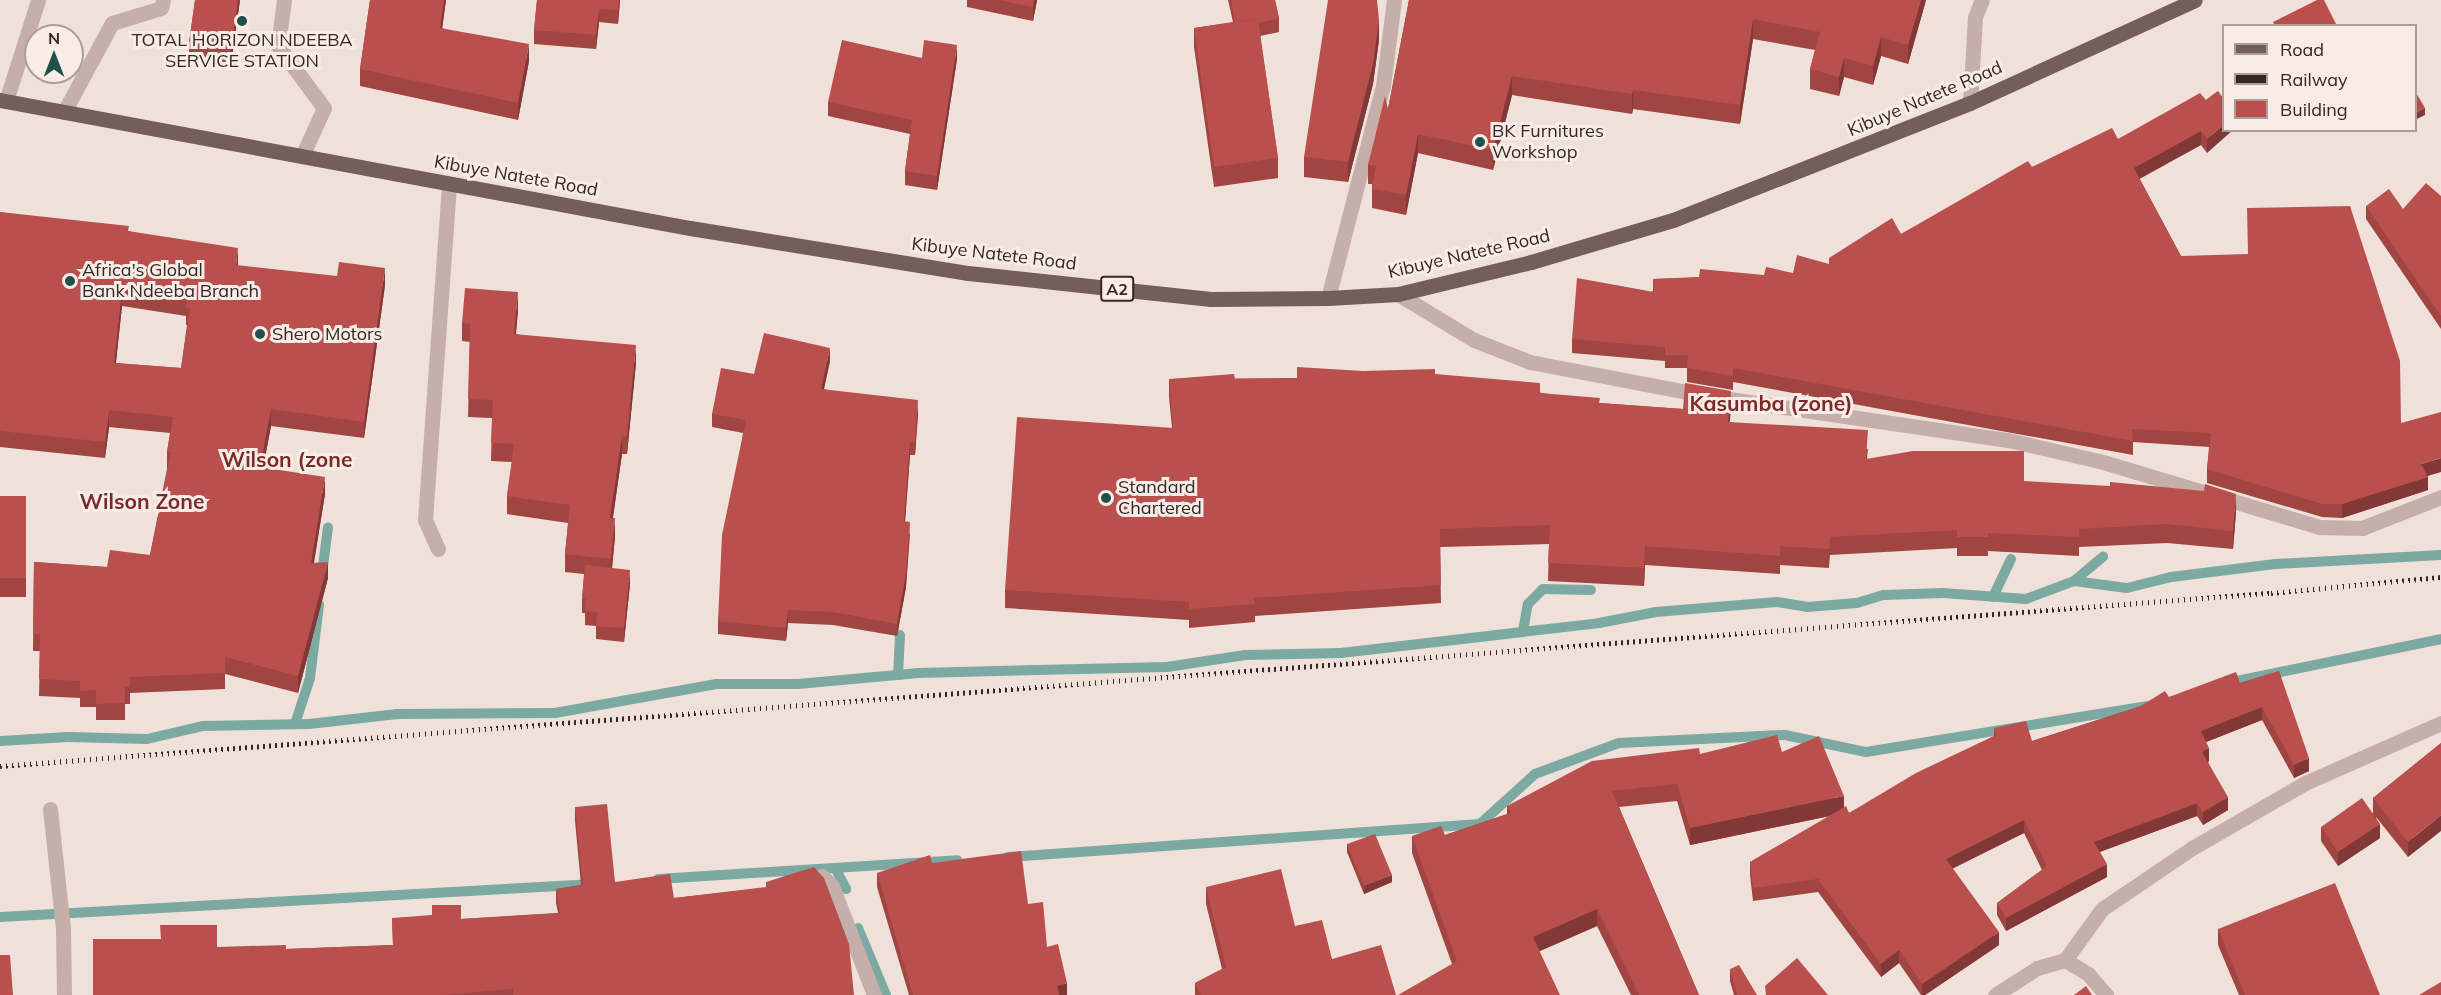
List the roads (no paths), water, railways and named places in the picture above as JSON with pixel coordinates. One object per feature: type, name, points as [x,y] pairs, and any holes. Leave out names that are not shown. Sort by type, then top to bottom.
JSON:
[{"type":"main road","name":"Kibuye Natete Road","points":[[3,101],[449,183],[968,273],[1211,299],[1328,298],[1398,294],[1531,262],[1673,220],[1970,103],[2195,0]]},
{"type":"street","points":[[3,101],[38,0]]},
{"type":"street","points":[[64,112],[112,23],[161,8],[163,0]]},
{"type":"street","points":[[284,0],[278,46],[324,108],[302,156]]},
{"type":"street","points":[[1328,298],[1383,86],[1394,0]]},
{"type":"street","points":[[1970,103],[1975,17],[1982,0]]},
{"type":"street","points":[[438,549],[425,520],[449,183]]},
{"type":"street","points":[[1398,294],[1474,340],[1530,362],[1709,396],[2008,440],[2103,462],[2320,527],[2362,528],[2441,497]]},
{"type":"street","points":[[1995,995],[2037,968],[2065,960],[2102,909],[2192,848],[2305,783],[2441,723]]},
{"type":"street","points":[[50,809],[63,929],[63,995]]},
{"type":"street","points":[[822,876],[832,886],[874,995]]},
{"type":"street","points":[[2065,960],[2088,974],[2106,995]]},
{"type":"waterway","points":[[322,574],[328,527]]},
{"type":"waterway","points":[[2074,581],[2127,588],[2171,577],[2275,564],[2441,555]]},
{"type":"waterway","points":[[0,741],[68,737],[147,739],[203,726],[309,724],[397,714],[555,713],[716,684],[798,684],[918,673],[1167,667],[1245,655],[1341,653],[1599,623],[1656,612],[1777,602],[1807,607],[1857,603],[1884,595],[1943,593],[2026,599],[2074,581],[2103,557]]},
{"type":"waterway","points":[[1993,597],[2011,559]]},
{"type":"waterway","points":[[1523,631],[1528,604],[1543,589],[1591,590]]},
{"type":"waterway","points":[[295,724],[310,678],[319,605]]},
{"type":"waterway","points":[[898,675],[900,635]]},
{"type":"waterway","points":[[2227,683],[2441,639]]},
{"type":"waterway","points":[[1008,857],[1480,824],[1535,774],[1619,743],[1785,735],[1866,752],[2146,706]]},
{"type":"waterway","points":[[658,879],[957,860]]},
{"type":"waterway","points":[[835,868],[846,889]]},
{"type":"waterway","points":[[0,917],[595,884]]},
{"type":"waterway","points":[[858,928],[886,995]]},
{"type":"railway","points":[[0,766],[2271,593],[2441,577]]},
{"type":"place","name":"TOTAL HORIZON NDEEBA SERVICE STATION","points":[[242,21]]},
{"type":"place","name":"BK Furnitures Workshop","points":[[1480,142]]},
{"type":"place","name":"Africa's Global Bank Ndeeba Branch","points":[[70,281]]},
{"type":"place","name":"Shero Motors","points":[[260,334]]},
{"type":"place","name":"Standard Chartered","points":[[1106,498]]},
{"type":"district","name":"Kasumba (zone)","points":[[1771,403]]},
{"type":"district","name":"Wilson (zone","points":[[287,459]]},
{"type":"district","name":"Wilson Zone","points":[[142,501]]}]
